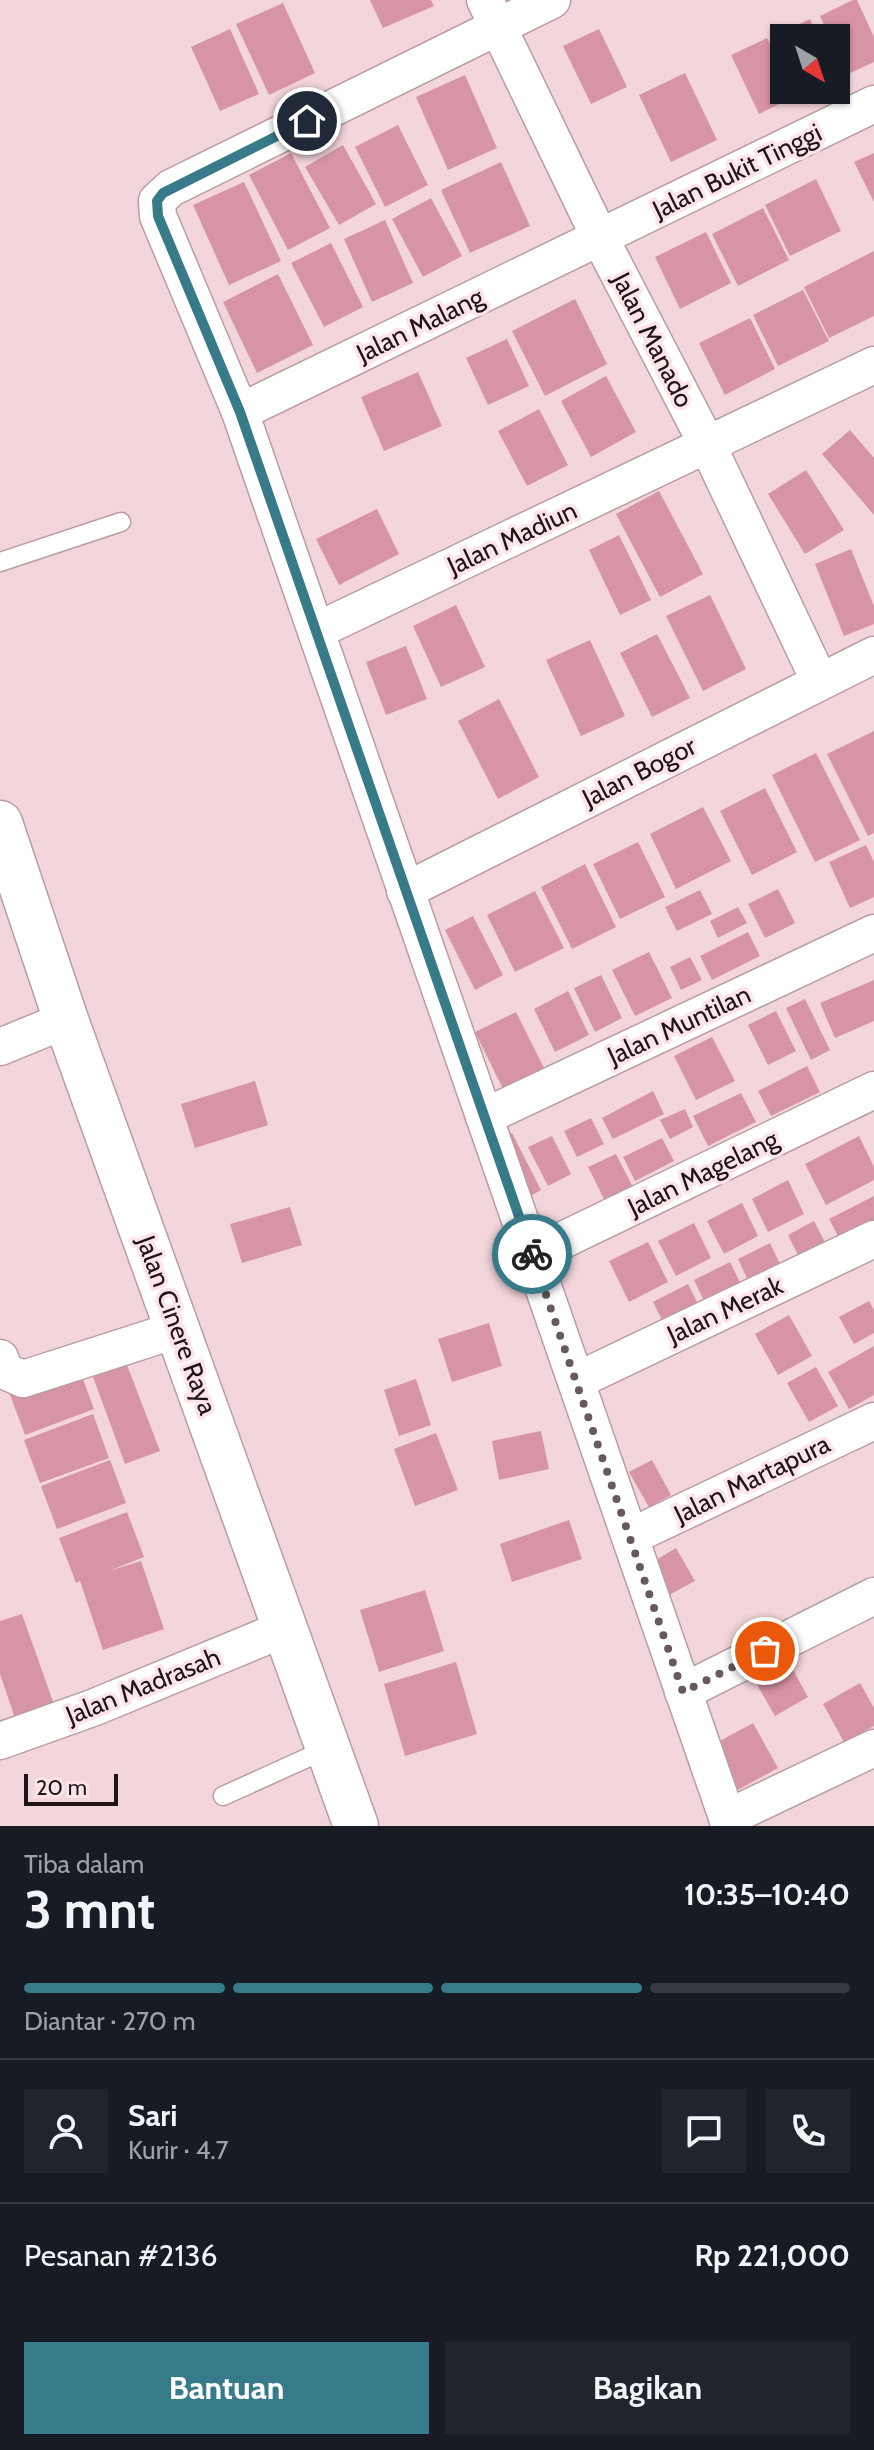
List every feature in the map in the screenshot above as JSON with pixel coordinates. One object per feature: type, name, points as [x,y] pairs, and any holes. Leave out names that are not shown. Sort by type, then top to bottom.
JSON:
[{"type":"main road","name":"Jalan Cinere Raya","points":[[0,823],[59,1022],[179,1329],[356,1826]]},
{"type":"street","points":[[552,0],[491,13],[163,193],[157,201],[158,216],[240,412],[729,1822],[874,1748]]},
{"type":"street","name":"Jalan Manado","points":[[491,13],[600,238],[708,446],[819,680]]},
{"type":"street","name":"Jalan Bukit Tinggi","points":[[600,238],[874,104]]},
{"type":"street","name":"Jalan Malang","points":[[240,412],[600,238]]},
{"type":"street","name":"Jalan Madiun","points":[[316,631],[874,365]]},
{"type":"street","name":"Jalan Bogor","points":[[405,891],[874,655]]},
{"type":"street","name":"Jalan Muntilan","points":[[484,1117],[874,933]]},
{"type":"street","points":[[0,1047],[59,1022]]},
{"type":"street","name":"Jalan Magelang","points":[[532,1255],[874,1090]]},
{"type":"street","name":"Jalan Merak","points":[[576,1381],[874,1239]]},
{"type":"street","points":[[0,1358],[5,1371],[23,1379],[179,1329]]},
{"type":"street","name":"Jalan Martapura","points":[[630,1537],[874,1421]]},
{"type":"street","points":[[683,1692],[874,1596]]},
{"type":"street","name":"Jalan Madrasah","points":[[0,1741],[95,1707],[286,1628]]},
{"type":"lane","points":[[0,562],[121,522]]},
{"type":"lane","points":[[223,1796],[329,1748]]},
{"type":"building","points":[[370,0],[431,0],[434,6],[383,28]]},
{"type":"building","points":[[857,0],[874,37],[874,62],[850,73],[850,24],[824,24],[820,16]]},
{"type":"building","points":[[283,3],[315,73],[269,95],[236,24]]},
{"type":"building","points":[[230,29],[259,94],[220,111],[191,47]]},
{"type":"building","points":[[599,29],[627,87],[591,104],[563,46]]},
{"type":"building","points":[[767,38],[770,44],[770,104],[779,104],[759,114],[731,55]]},
{"type":"building","points":[[685,73],[717,140],[671,162],[639,95]]},
{"type":"building","points":[[465,75],[497,148],[448,170],[416,97]]},
{"type":"building","points":[[398,125],[428,185],[385,207],[355,147]]},
{"type":"building","points":[[343,145],[376,204],[339,225],[305,167]]},
{"type":"building","points":[[291,153],[330,228],[288,250],[249,175]]},
{"type":"building","points":[[874,153],[874,202],[854,162]]},
{"type":"building","points":[[501,162],[530,226],[470,253],[441,190]]},
{"type":"building","points":[[816,179],[841,231],[790,256],[765,205]]},
{"type":"building","points":[[244,182],[281,261],[229,285],[193,205]]},
{"type":"building","points":[[431,198],[462,256],[423,277],[392,219]]},
{"type":"building","points":[[763,208],[789,260],[738,286],[712,234]]},
{"type":"building","points":[[385,220],[413,283],[372,302],[344,239]]},
{"type":"building","points":[[706,232],[731,283],[680,309],[655,257]]},
{"type":"building","points":[[331,243],[363,307],[324,327],[291,263]]},
{"type":"building","points":[[874,251],[874,316],[829,338],[804,287]]},
{"type":"building","points":[[278,274],[313,345],[257,373],[223,302]]},
{"type":"building","points":[[803,290],[829,341],[778,366],[753,315]]},
{"type":"building","points":[[575,299],[607,364],[545,396],[512,331]]},
{"type":"building","points":[[750,318],[775,369],[725,395],[699,343]]},
{"type":"building","points":[[507,339],[529,386],[488,405],[466,358]]},
{"type":"building","points":[[418,372],[442,426],[384,451],[361,397]]},
{"type":"building","points":[[606,376],[636,432],[591,457],[561,401]]},
{"type":"building","points":[[539,409],[568,465],[527,486],[498,431]]},
{"type":"building","points":[[850,430],[874,458],[874,515],[822,454]]},
{"type":"building","points":[[806,470],[844,530],[805,554],[768,494]]},
{"type":"building","points":[[659,491],[703,574],[660,597],[616,514]]},
{"type":"building","points":[[377,509],[399,554],[339,585],[316,539]]},
{"type":"building","points":[[619,535],[651,600],[620,615],[589,550]]},
{"type":"building","points":[[851,549],[874,606],[874,624],[844,636],[815,564]]},
{"type":"building","points":[[710,595],[746,669],[703,691],[666,616]]},
{"type":"building","points":[[456,605],[485,667],[441,687],[413,626]]},
{"type":"building","points":[[657,634],[690,698],[652,717],[620,653]]},
{"type":"building","points":[[590,640],[625,716],[581,736],[546,660]]},
{"type":"building","points":[[406,646],[427,699],[386,715],[366,662]]},
{"type":"building","points":[[499,699],[539,777],[498,799],[458,721]]},
{"type":"building","points":[[874,731],[874,833],[868,836],[827,754]]},
{"type":"building","points":[[816,753],[860,840],[815,862],[772,775]]},
{"type":"building","points":[[765,788],[797,852],[752,875],[720,811]]},
{"type":"building","points":[[703,807],[731,861],[676,889],[650,834]]},
{"type":"building","points":[[638,842],[665,897],[620,919],[593,864]]},
{"type":"building","points":[[866,845],[874,862],[874,897],[850,908],[829,862]]},
{"type":"building","points":[[585,864],[616,927],[572,949],[541,887]]},
{"type":"building","points":[[778,889],[795,923],[765,938],[748,904]]},
{"type":"building","points":[[700,890],[712,914],[677,931],[665,907]]},
{"type":"building","points":[[535,891],[564,948],[515,972],[487,915]]},
{"type":"building","points":[[738,907],[747,923],[718,938],[710,921]]},
{"type":"building","points":[[473,916],[503,975],[475,990],[445,930]]},
{"type":"building","points":[[748,932],[760,956],[712,980],[700,956]]},
{"type":"building","points":[[649,952],[672,998],[635,1016],[612,970]]},
{"type":"building","points":[[690,957],[702,980],[681,990],[670,967]]},
{"type":"building","points":[[601,975],[622,1018],[595,1032],[574,988]]},
{"type":"building","points":[[874,980],[874,1021],[835,1038],[820,1003]]},
{"type":"building","points":[[568,991],[589,1035],[555,1052],[534,1009]]},
{"type":"building","points":[[805,999],[830,1050],[811,1060],[786,1008]]},
{"type":"building","points":[[776,1011],[796,1051],[768,1065],[748,1025]]},
{"type":"building","points":[[516,1012],[546,1072],[505,1093],[475,1032]]},
{"type":"building","points":[[712,1037],[735,1081],[696,1100],[674,1056]]},
{"type":"building","points":[[807,1066],[820,1092],[771,1116],[758,1091]]},
{"type":"building","points":[[255,1081],[268,1125],[195,1148],[181,1104]]},
{"type":"building","points":[[653,1091],[664,1114],[613,1139],[602,1118]]},
{"type":"building","points":[[741,1093],[756,1122],[708,1146],[693,1116]]},
{"type":"building","points":[[685,1109],[693,1127],[670,1139],[660,1120]]},
{"type":"building","points":[[591,1118],[604,1144],[577,1157],[564,1131]]},
{"type":"building","points":[[512,1133],[541,1190],[525,1199],[498,1141]]},
{"type":"building","points":[[552,1136],[571,1174],[548,1186],[528,1147]]},
{"type":"building","points":[[859,1136],[874,1167],[874,1180],[826,1205],[805,1164]]},
{"type":"building","points":[[662,1138],[674,1161],[635,1181],[623,1157]]},
{"type":"building","points":[[616,1154],[633,1187],[605,1201],[588,1167]]},
{"type":"building","points":[[788,1180],[804,1214],[768,1232],[752,1199]]},
{"type":"building","points":[[874,1196],[874,1237],[846,1251],[829,1219]]},
{"type":"building","points":[[742,1203],[758,1236],[724,1254],[707,1221]]},
{"type":"building","points":[[290,1207],[302,1245],[242,1263],[230,1224]]},
{"type":"building","points":[[814,1221],[831,1254],[804,1267],[788,1235]]},
{"type":"building","points":[[694,1223],[711,1258],[676,1276],[658,1241]]},
{"type":"building","points":[[648,1242],[668,1282],[629,1302],[609,1261]]},
{"type":"building","points":[[770,1243],[786,1277],[754,1293],[738,1259]]},
{"type":"building","points":[[730,1262],[746,1295],[710,1313],[694,1280]]},
{"type":"building","points":[[688,1284],[704,1316],[669,1334],[653,1302]]},
{"type":"building","points":[[869,1301],[874,1310],[874,1333],[854,1344],[839,1317]]},
{"type":"building","points":[[789,1315],[812,1356],[778,1375],[755,1334]]},
{"type":"building","points":[[489,1323],[502,1366],[452,1382],[438,1339]]},
{"type":"building","points":[[874,1346],[874,1395],[849,1409],[828,1372]]},
{"type":"building","points":[[127,1365],[160,1451],[125,1464],[93,1377]]},
{"type":"building","points":[[78,1366],[94,1409],[25,1435],[9,1392]]},
{"type":"building","points":[[816,1367],[838,1406],[809,1422],[787,1383]]},
{"type":"building","points":[[416,1379],[431,1425],[399,1436],[384,1390]]},
{"type":"building","points":[[93,1414],[109,1458],[40,1483],[24,1440]]},
{"type":"building","points":[[541,1431],[549,1469],[499,1480],[492,1441]]},
{"type":"building","points":[[436,1433],[458,1490],[415,1506],[394,1449]]},
{"type":"building","points":[[110,1460],[126,1503],[57,1529],[41,1486]]},
{"type":"building","points":[[652,1460],[671,1495],[649,1507],[629,1472]]},
{"type":"building","points":[[127,1512],[144,1557],[109,1571],[141,1561],[164,1629],[103,1650],[80,1581],[76,1583],[59,1538]]},
{"type":"building","points":[[569,1520],[582,1559],[512,1582],[500,1544]]},
{"type":"building","points":[[676,1548],[695,1581],[669,1595],[651,1563]]},
{"type":"building","points":[[425,1590],[444,1651],[379,1672],[360,1610]]},
{"type":"building","points":[[22,1614],[57,1713],[18,1727],[0,1674],[0,1621]]},
{"type":"building","points":[[788,1661],[808,1697],[775,1716],[755,1681]]},
{"type":"building","points":[[456,1662],[477,1734],[405,1756],[384,1684]]},
{"type":"building","points":[[860,1683],[874,1708],[874,1726],[844,1742],[823,1704]]},
{"type":"building","points":[[753,1723],[778,1768],[732,1793],[707,1748]]},
{"type":"way so far","points":[[532,1254],[683,1692],[765,1651]]},
{"type":"route","points":[[307,121],[163,193],[157,201],[158,216],[240,412],[532,1254]]}]
